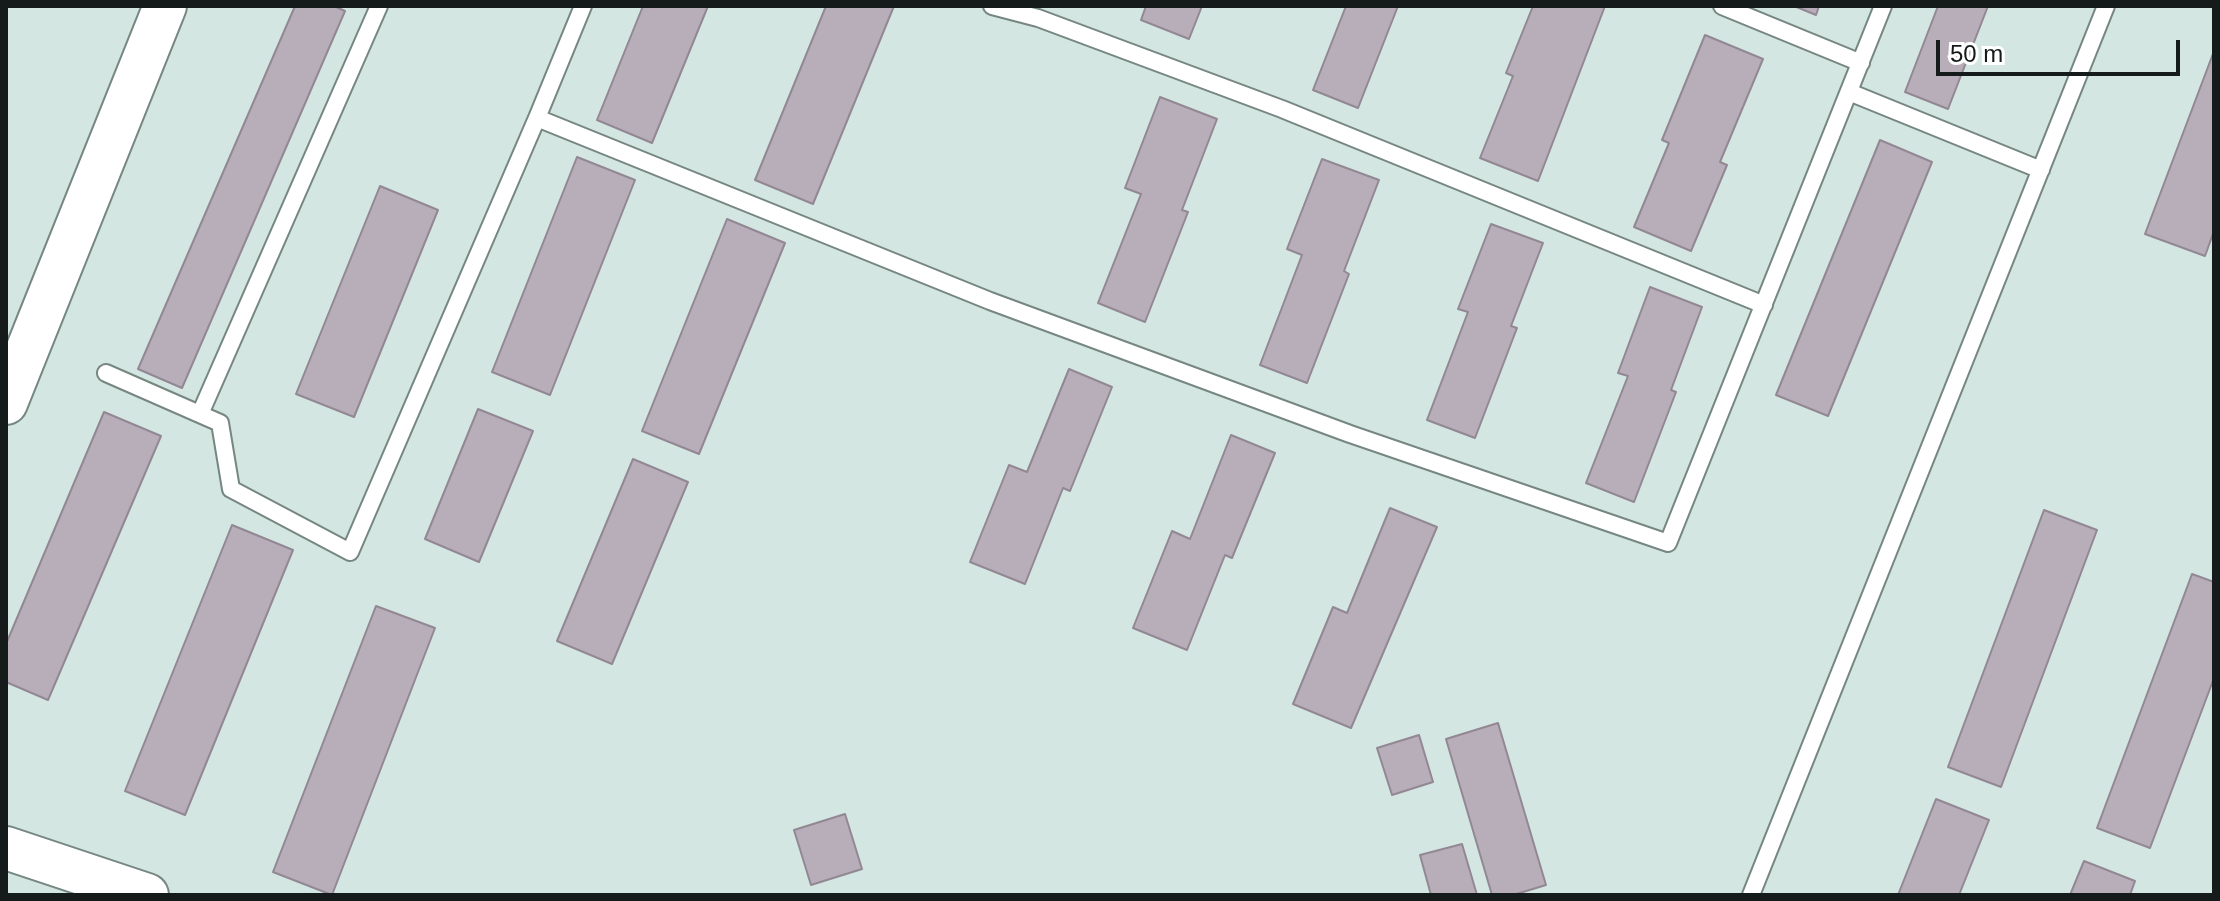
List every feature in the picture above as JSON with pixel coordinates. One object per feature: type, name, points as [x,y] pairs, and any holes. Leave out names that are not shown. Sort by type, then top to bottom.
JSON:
[{"type":"street","points":[[6,403],[165,6]]},
{"type":"street","points":[[6,848],[147,895]]},
{"type":"lane","points":[[200,414],[379,6]]},
{"type":"lane","points":[[106,373],[220,423],[231,489],[350,552],[583,6]]},
{"type":"lane","points":[[992,6],[1038,18],[1282,109],[1764,305]]},
{"type":"lane","points":[[1722,6],[1861,63]]},
{"type":"lane","points":[[537,118],[990,301],[1350,434],[1668,543],[1883,6]]},
{"type":"lane","points":[[1751,895],[2106,6]]},
{"type":"lane","points":[[1849,92],[2041,170]]},
{"type":"building","points":[[295,6],[334,6],[345,11],[182,388],[138,369]]},
{"type":"building","points":[[643,6],[708,6],[652,143],[597,120]]},
{"type":"building","points":[[826,6],[894,6],[813,204],[755,180]]},
{"type":"building","points":[[1146,6],[1202,6],[1189,39],[1141,20]]},
{"type":"building","points":[[1346,6],[1398,6],[1358,108],[1313,90]]},
{"type":"building","points":[[1533,6],[1605,6],[1538,181],[1480,158],[1513,76],[1506,73]]},
{"type":"building","points":[[1794,6],[1819,6],[1816,15]]},
{"type":"building","points":[[1938,6],[1988,6],[1948,109],[1905,92]]},
{"type":"building","points":[[1705,35],[1763,59],[1720,162],[1727,165],[1691,251],[1634,227],[1669,143],[1662,140]]},
{"type":"building","points":[[2214,51],[2214,231],[2205,256],[2145,234]]},
{"type":"building","points":[[1160,97],[1217,119],[1182,210],[1188,212],[1145,322],[1098,303],[1141,194],[1125,188]]},
{"type":"building","points":[[1880,140],[1932,162],[1828,416],[1776,395]]},
{"type":"building","points":[[577,157],[635,180],[550,395],[492,372]]},
{"type":"building","points":[[1322,159],[1379,180],[1344,271],[1349,274],[1307,383],[1260,365],[1302,255],[1287,249]]},
{"type":"building","points":[[380,186],[438,210],[354,417],[296,394]]},
{"type":"building","points":[[727,219],[785,243],[699,454],[642,431]]},
{"type":"building","points":[[1491,224],[1543,243],[1511,326],[1517,328],[1475,438],[1427,420],[1468,312],[1458,309]]},
{"type":"building","points":[[1650,287],[1702,307],[1671,390],[1676,392],[1634,502],[1586,483],[1628,376],[1618,373]]},
{"type":"building","points":[[1069,369],[1112,387],[1070,491],[1063,488],[1025,584],[970,562],[1009,465],[1027,472]]},
{"type":"building","points":[[478,409],[533,431],[479,562],[425,539]]},
{"type":"building","points":[[104,412],[161,436],[48,700],[6,682],[6,644]]},
{"type":"building","points":[[1231,435],[1275,453],[1232,558],[1225,555],[1187,650],[1133,628],[1172,531],[1190,539]]},
{"type":"building","points":[[633,459],[688,482],[612,664],[557,641]]},
{"type":"building","points":[[1390,508],[1437,527],[1351,728],[1293,704],[1333,607],[1347,613]]},
{"type":"building","points":[[2044,510],[2097,530],[2001,787],[1948,767]]},
{"type":"building","points":[[232,525],[293,550],[185,815],[125,791]]},
{"type":"building","points":[[2192,574],[2214,582],[2214,678],[2150,848],[2097,828]]},
{"type":"building","points":[[376,606],[435,628],[332,895],[273,872]]},
{"type":"building","points":[[1498,723],[1546,885],[1513,895],[1492,895],[1446,739]]},
{"type":"building","points":[[1419,735],[1433,782],[1392,795],[1377,748]]},
{"type":"building","points":[[1936,799],[1989,820],[1959,895],[1898,895]]},
{"type":"building","points":[[845,814],[862,869],[811,885],[794,830]]},
{"type":"building","points":[[1462,844],[1477,895],[1431,895],[1420,855]]},
{"type":"building","points":[[2084,861],[2135,881],[2130,895],[2070,895]]}]
